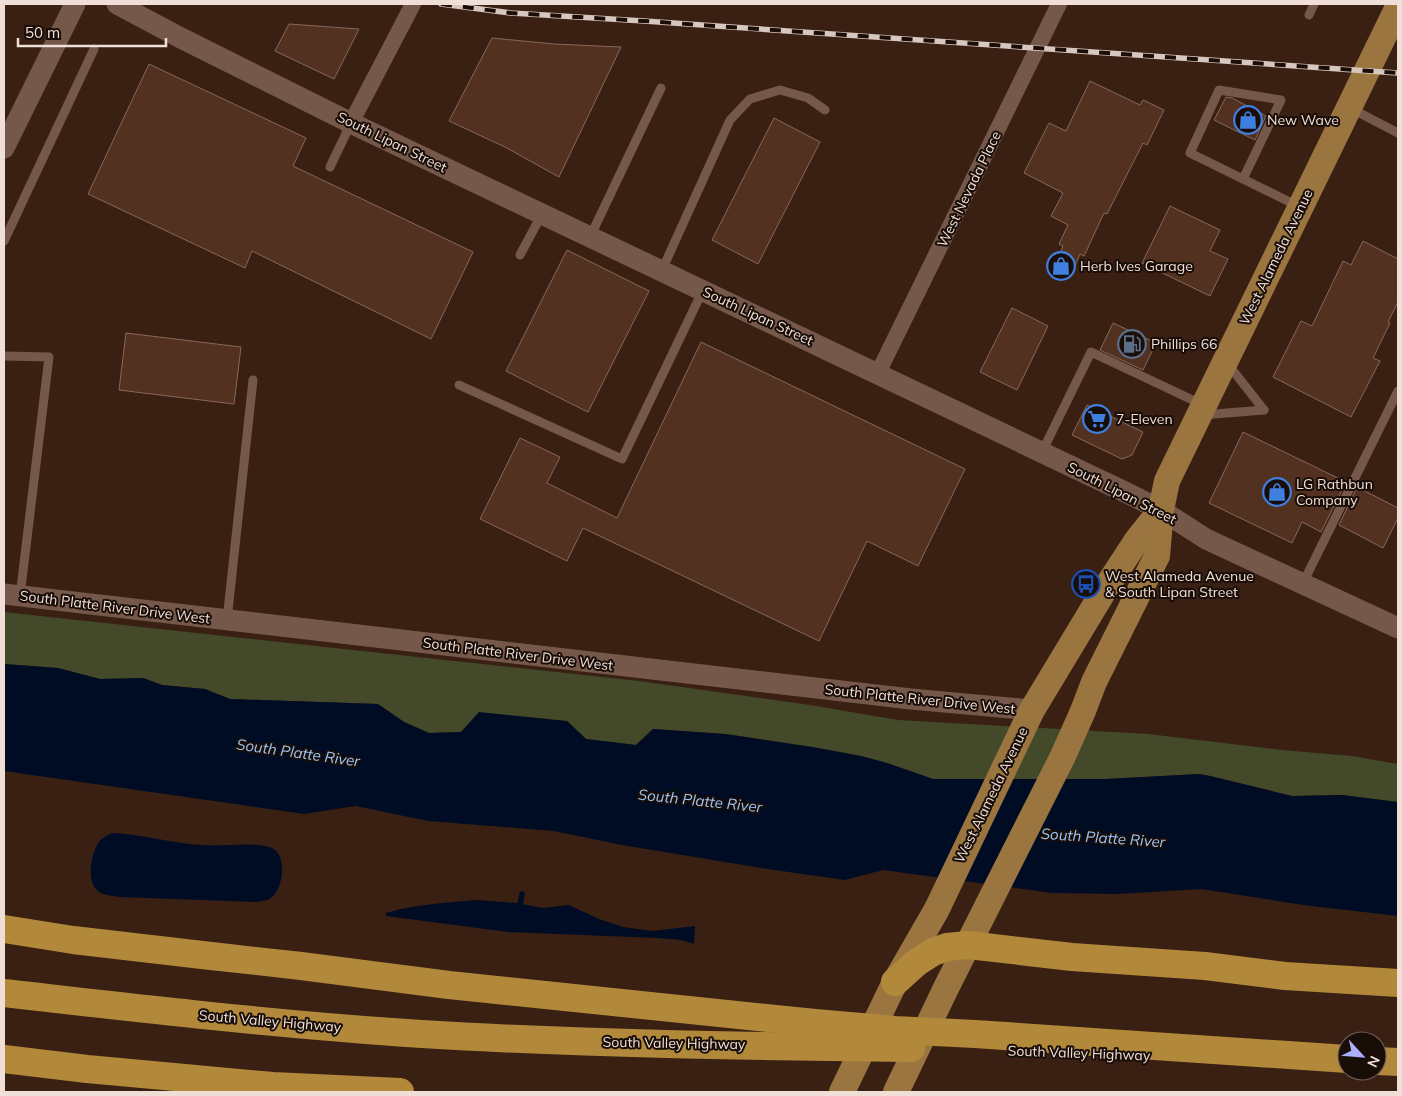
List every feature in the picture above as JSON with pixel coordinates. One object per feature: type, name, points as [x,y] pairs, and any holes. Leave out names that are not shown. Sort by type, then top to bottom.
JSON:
[{"type":"highway","points":[[4,929],[73,940],[449,984],[815,1023],[1337,1059]]},
{"type":"highway","points":[[895,982],[916,963],[933,952],[947,947],[968,945],[1072,957],[1205,966],[1305,978],[1398,983]]},
{"type":"highway","name":"South Valley Highway","points":[[4,993],[252,1020],[467,1036],[799,1047],[972,1049],[1337,1060]]},
{"type":"highway","points":[[4,1059],[87,1069],[272,1086],[400,1092]]},
{"type":"main road","name":"West Alameda Avenue","points":[[896,1092],[947,986],[1063,756],[1084,711],[1094,682],[1157,556],[1161,510],[1167,481],[1398,7]]},
{"type":"main road","name":"West Alameda Avenue","points":[[842,1092],[895,982],[937,909],[1032,710],[1104,589],[1137,540],[1161,510]]},
{"type":"street","points":[[4,148],[75,4]]},
{"type":"street","name":"South Lipan Street","points":[[117,4],[351,123],[1042,452],[1161,510],[1206,539],[1398,628]]},
{"type":"street","points":[[351,123],[413,4]]},
{"type":"street","name":"West Nevada Place","points":[[878,373],[1059,4]]},
{"type":"street","name":"South Platte River Drive West","points":[[12,595],[911,699],[1032,710]]},
{"type":"lane","points":[[1309,15],[1314,4]]},
{"type":"lane","points":[[4,241],[94,49]]},
{"type":"lane","points":[[590,236],[661,88]]},
{"type":"lane","points":[[662,270],[730,120],[750,99],[780,90],[808,98],[825,110]]},
{"type":"lane","points":[[1242,179],[1281,100],[1219,90],[1190,153],[1242,179],[1301,207]]},
{"type":"lane","points":[[1349,108],[1398,133]]},
{"type":"lane","points":[[330,167],[351,123]]},
{"type":"lane","points":[[520,255],[542,214]]},
{"type":"lane","points":[[459,385],[622,459],[703,290]]},
{"type":"lane","points":[[1042,452],[1091,352],[1202,410],[1264,410],[1225,362]]},
{"type":"lane","points":[[4,356],[49,357],[12,595]]},
{"type":"lane","points":[[227,620],[253,380]]},
{"type":"lane","points":[[1302,585],[1398,390]]},
{"type":"green space","points":[[4,612],[639,681],[810,705],[898,720],[1148,734],[1282,750],[1352,756],[1398,764],[1398,802],[1342,795],[1292,796],[1199,774],[1106,779],[933,779],[861,756],[725,734],[653,729],[636,745],[586,739],[567,721],[461,732],[429,733],[404,722],[378,704],[230,699],[205,689],[162,685],[143,678],[100,679],[58,668],[4,664]]},
{"type":"water","name":"South Platte River","points":[[4,664],[58,668],[100,679],[143,678],[162,685],[205,689],[230,699],[378,704],[404,722],[429,733],[461,732],[479,712],[567,721],[586,739],[636,745],[653,729],[725,734],[861,756],[933,779],[1106,779],[1199,774],[1292,796],[1342,795],[1398,802],[1398,916],[1303,905],[1202,889],[1118,894],[1052,893],[883,870],[845,880],[622,845],[554,831],[428,821],[356,806],[304,814],[4,771]]},
{"type":"water","points":[[112,833],[180,843],[265,846],[277,852],[280,858],[282,865],[281,881],[271,898],[256,902],[106,895],[100,893],[94,887],[91,869],[97,845],[101,839]]},
{"type":"water","points":[[477,900],[516,903],[543,908],[569,905],[599,919],[623,927],[653,931],[695,926],[694,944],[681,940],[657,938],[508,932],[386,916],[386,913],[408,908]]},
{"type":"building","points":[[289,24],[359,29],[334,79],[275,51]]},
{"type":"building","points":[[492,38],[554,44],[621,47],[559,177],[505,147],[449,121]]},
{"type":"building","points":[[149,64],[306,138],[293,166],[473,252],[431,339],[252,251],[245,268],[88,194]]},
{"type":"building","points":[[1090,81],[1140,105],[1143,100],[1164,110],[1147,145],[1143,143],[1107,214],[1104,213],[1084,256],[1080,254],[1070,277],[1053,270],[1063,246],[1059,244],[1068,225],[1051,216],[1063,193],[1024,173],[1049,123],[1066,131]]},
{"type":"building","points":[[1226,97],[1232,98],[1266,116],[1255,140],[1214,120]]},
{"type":"building","points":[[774,118],[820,142],[758,264],[712,240]]},
{"type":"building","points":[[1170,206],[1220,230],[1210,251],[1228,259],[1210,296],[1142,263]]},
{"type":"building","points":[[1363,241],[1398,259],[1398,302],[1373,358],[1380,361],[1351,417],[1273,377],[1301,321],[1312,326],[1343,261],[1351,265]]},
{"type":"building","points":[[567,250],[649,291],[588,412],[506,371]]},
{"type":"building","points":[[1012,308],[1048,326],[1017,390],[980,372]]},
{"type":"building","points":[[1113,323],[1156,343],[1143,370],[1100,350]]},
{"type":"building","points":[[126,333],[241,347],[234,404],[119,390]]},
{"type":"building","points":[[701,342],[965,469],[918,566],[867,541],[819,641],[583,528],[567,561],[480,519],[520,438],[560,457],[547,483],[617,518]]},
{"type":"building","name":"7-Eleven","points":[[1087,405],[1143,432],[1132,455],[1122,459],[1072,435]]},
{"type":"building","name":"LG Rathbun Company","points":[[1243,432],[1346,482],[1321,532],[1302,522],[1292,543],[1209,503]]},
{"type":"building","points":[[1357,487],[1398,508],[1398,518],[1383,548],[1339,525]]},
{"type":"waterway","points":[[520,904],[522,894]]},
{"type":"railway","points":[[441,4],[511,13],[1398,73]]},
{"type":"place","name":"New Wave","points":[[1248,120]]},
{"type":"place","name":"Herb Ives Garage","points":[[1061,266]]},
{"type":"place","name":"Phillips 66","points":[[1132,344]]},
{"type":"place","name":"7-Eleven","points":[[1097,419]]},
{"type":"place","name":"LG Rathbun Company","points":[[1277,492]]},
{"type":"place","name":"West Alameda Avenue & South Lipan Street","points":[[1086,584]]}]
